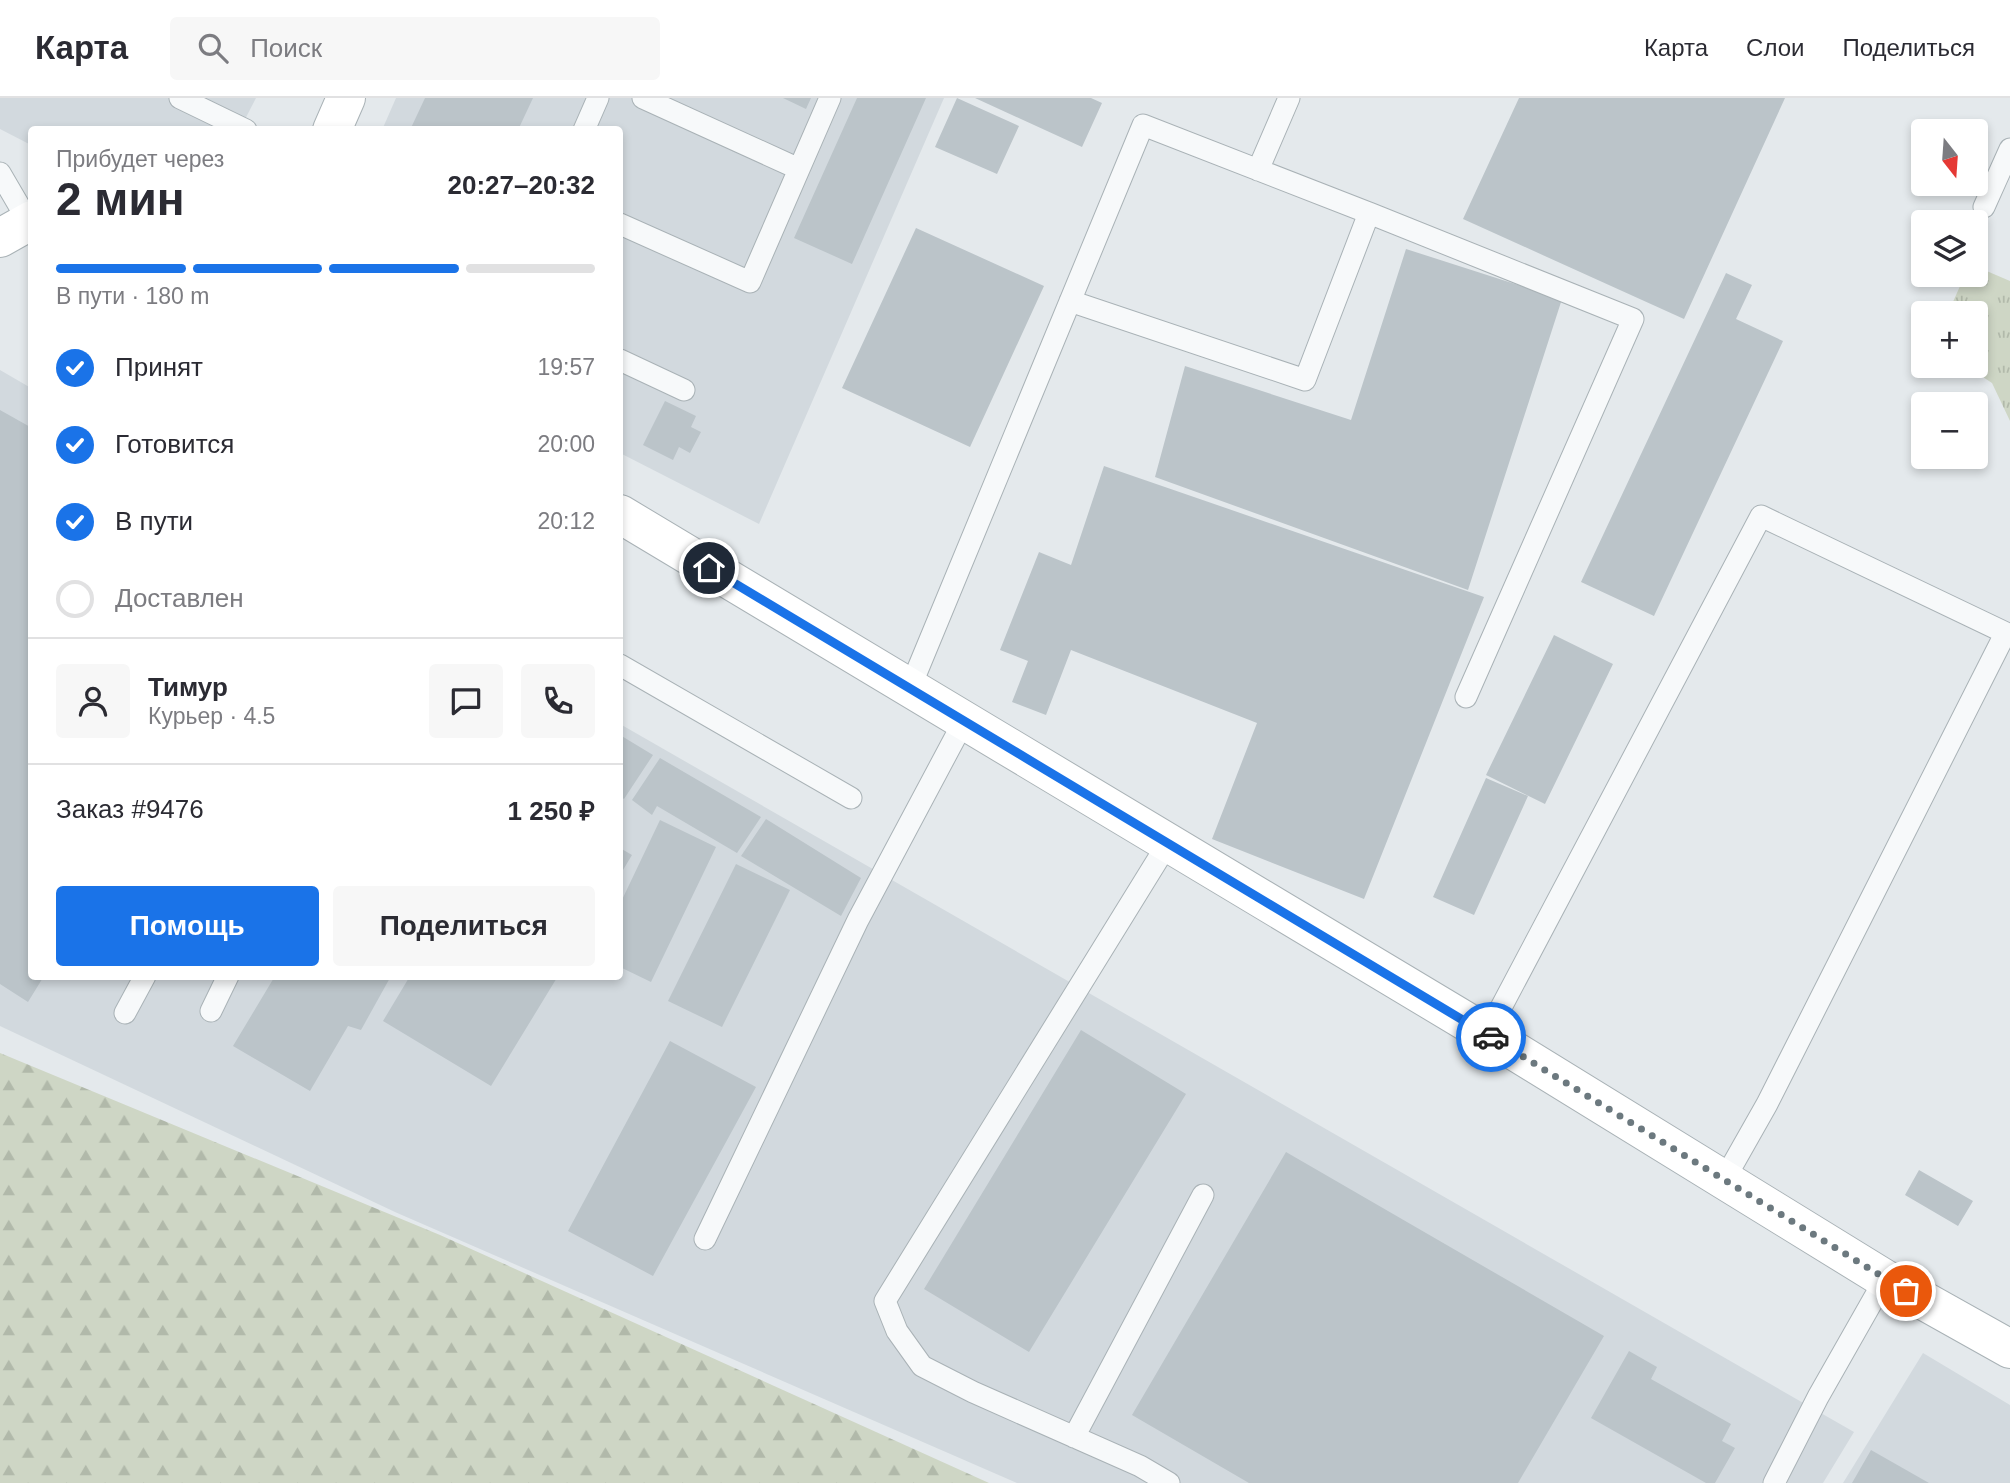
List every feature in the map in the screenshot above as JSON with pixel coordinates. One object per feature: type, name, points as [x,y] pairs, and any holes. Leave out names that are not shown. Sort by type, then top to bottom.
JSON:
[{"type":"main road","points":[[334,126],[346,98]]},
{"type":"main road","points":[[623,516],[1487,1034],[1885,1279],[2010,1349]]},
{"type":"lane","points":[[180,98],[238,126]]},
{"type":"lane","points":[[586,126],[598,98]]},
{"type":"lane","points":[[643,98],[799,169]]},
{"type":"lane","points":[[623,225],[750,282],[830,98]]},
{"type":"lane","points":[[1258,170],[1290,98]]},
{"type":"lane","points":[[910,688],[1143,125],[1633,319],[1466,697]]},
{"type":"lane","points":[[1984,206],[2010,149]]},
{"type":"lane","points":[[0,173],[20,226]]},
{"type":"lane","points":[[1070,301],[1305,380],[1369,213]]},
{"type":"lane","points":[[623,361],[684,390]]},
{"type":"lane","points":[[1487,1034],[1761,516],[2008,635],[1767,1104],[1724,1180]]},
{"type":"lane","points":[[623,667],[851,798]]},
{"type":"lane","points":[[705,1239],[858,920],[964,721]]},
{"type":"lane","points":[[1168,843],[885,1301],[897,1331],[922,1366],[973,1392],[1140,1466],[1169,1483]]},
{"type":"lane","points":[[125,1013],[143,980]]},
{"type":"lane","points":[[211,1011],[226,980]]},
{"type":"lane","points":[[1074,1437],[1203,1195]]},
{"type":"lane","points":[[1774,1483],[1818,1397],[1885,1279]]},
{"type":"shaded area","points":[[0,98],[256,98],[242,126],[28,126],[28,143],[0,129]]},
{"type":"shaded area","points":[[396,98],[944,98],[759,524],[623,455],[623,126],[384,126]]},
{"type":"shaded area","points":[[0,370],[28,386],[28,980],[623,980],[623,726],[1854,1432],[1823,1483],[1017,1483],[395,1212],[0,1026]]},
{"type":"shaded area","points":[[1923,1353],[2010,1405],[2010,1483],[1843,1483]]},
{"type":"green space","points":[[1988,272],[2010,281],[2010,421],[1992,383],[1984,378],[1988,378],[1988,301],[1953,301],[1960,287],[1988,287]]},
{"type":"green space","points":[[0,1053],[440,1235],[989,1483],[0,1483]]},
{"type":"building","points":[[425,98],[533,98],[520,126],[412,126]]},
{"type":"building","points":[[783,98],[811,98],[806,109]]},
{"type":"building","points":[[857,98],[926,98],[852,264],[794,238]]},
{"type":"building","points":[[957,98],[1019,126],[997,174],[935,147]]},
{"type":"building","points":[[975,98],[1091,98],[1102,103],[1082,147]]},
{"type":"building","points":[[1519,98],[1785,98],[1684,319],[1463,219]]},
{"type":"building","points":[[916,228],[1044,286],[970,447],[842,388]]},
{"type":"building","points":[[1406,249],[1562,299],[1468,590],[1155,477],[1185,366],[1351,420]]},
{"type":"building","points":[[1726,273],[1752,285],[1736,319],[1783,341],[1654,616],[1581,582]]},
{"type":"building","points":[[665,401],[696,416],[691,427],[701,432],[690,453],[679,447],[673,460],[643,445]]},
{"type":"building","points":[[0,410],[28,426],[28,980],[42,980],[28,1002],[0,984]]},
{"type":"building","points":[[1104,466],[1484,597],[1364,899],[1212,839],[1257,723],[1071,650],[1046,715],[1012,702],[1028,661],[1000,650],[1039,552],[1071,565]]},
{"type":"building","points":[[1554,635],[1613,664],[1545,804],[1486,775]]},
{"type":"building","points":[[623,737],[653,755],[623,798]]},
{"type":"building","points":[[660,758],[761,817],[737,853],[657,806],[652,815],[632,800]]},
{"type":"building","points":[[1486,778],[1528,796],[1474,915],[1433,897]]},
{"type":"building","points":[[766,819],[861,878],[841,916],[741,856]]},
{"type":"building","points":[[660,820],[716,847],[651,982],[623,968],[623,898]]},
{"type":"building","points":[[623,850],[632,855],[623,870]]},
{"type":"building","points":[[736,864],[790,890],[722,1027],[668,1001]]},
{"type":"building","points":[[273,980],[389,980],[361,1030],[348,1026],[310,1091],[233,1046]]},
{"type":"building","points":[[408,980],[556,980],[491,1086],[383,1021]]},
{"type":"building","points":[[1081,1030],[1186,1094],[1029,1352],[924,1289]]},
{"type":"building","points":[[670,1041],[756,1087],[653,1276],[568,1231]]},
{"type":"building","points":[[1286,1152],[1604,1336],[1518,1483],[1249,1483],[1132,1415]]},
{"type":"building","points":[[1919,1170],[1973,1201],[1958,1226],[1905,1195]]},
{"type":"building","points":[[1629,1351],[1657,1367],[1651,1379],[1731,1424],[1722,1441],[1735,1448],[1715,1483],[1706,1483],[1591,1418]]},
{"type":"building","points":[[1871,1450],[1929,1483],[1852,1483]]},
{"type":"way so far","points":[[1491,1037],[1906,1291]]},
{"type":"route","points":[[709,568],[1491,1037]]}]
